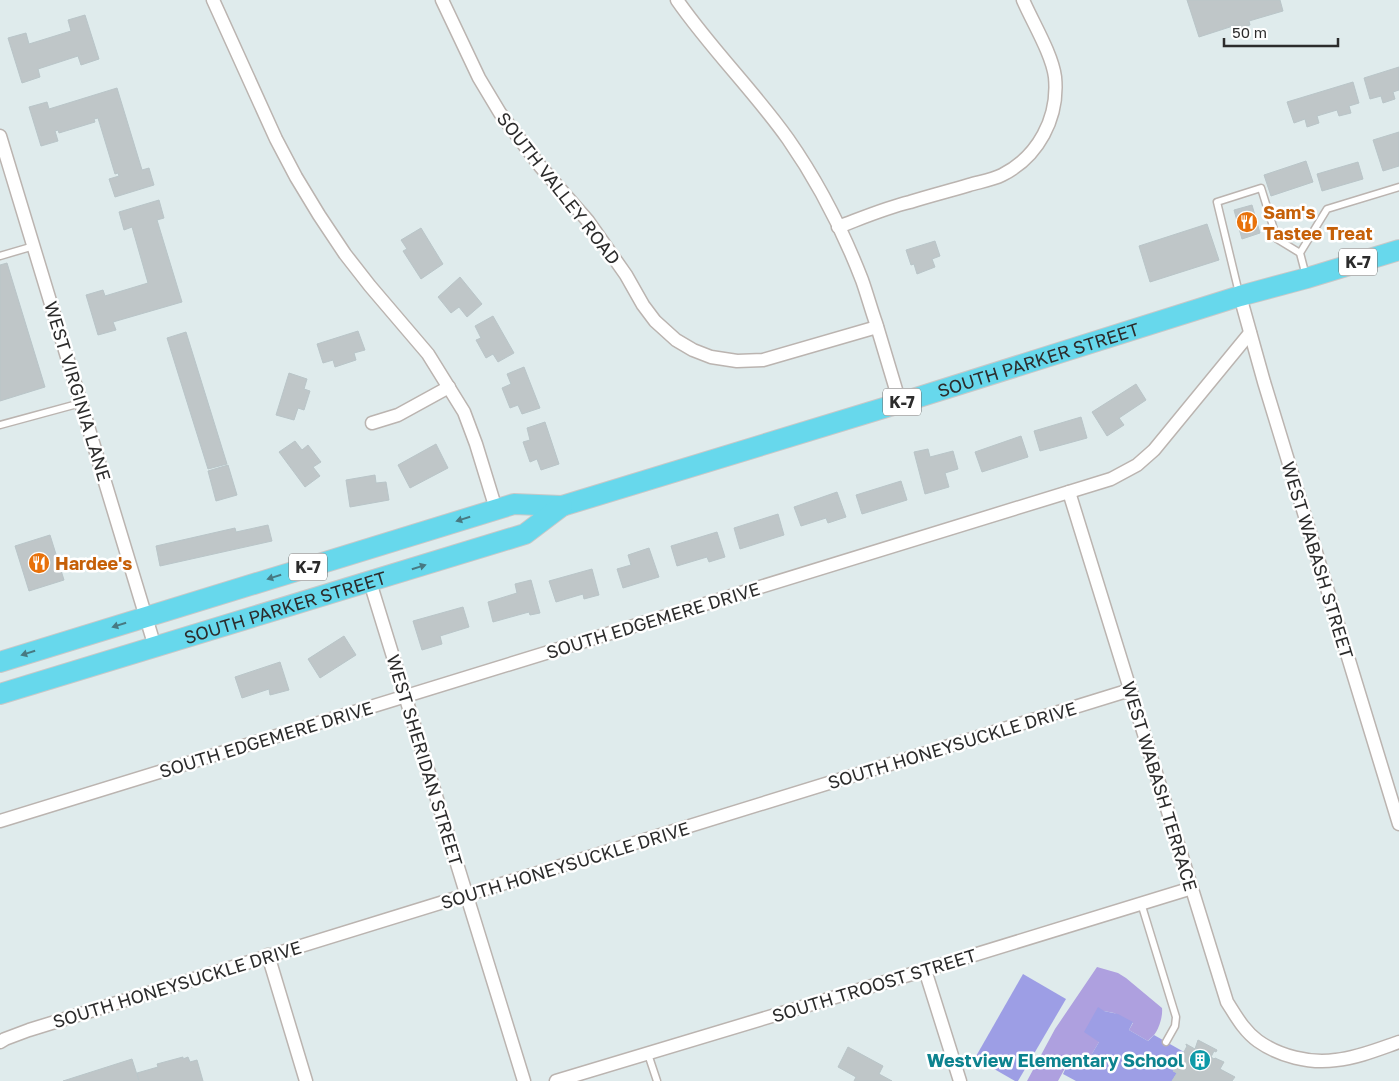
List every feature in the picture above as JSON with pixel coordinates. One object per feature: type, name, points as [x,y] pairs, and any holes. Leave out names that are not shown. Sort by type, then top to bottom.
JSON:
[{"type":"highway","name":"SOUTH PARKER STREET","points":[[0,662],[514,504],[562,506],[900,403],[1240,296],[1399,250]]},
{"type":"highway","name":"SOUTH PARKER STREET","points":[[0,694],[525,534],[562,506]]},
{"type":"street","points":[[213,0],[276,139],[319,215],[345,254],[370,286],[428,354],[464,412],[496,509]]},
{"type":"street","name":"SOUTH VALLEY ROAD","points":[[442,0],[479,78],[500,113],[540,166],[593,227],[655,321],[676,340],[693,350],[711,357],[737,361],[763,360],[877,327]]},
{"type":"street","points":[[678,0],[722,58],[761,104],[788,140],[814,181],[838,227],[863,282],[900,403]]},
{"type":"street","points":[[838,227],[907,202],[1000,175],[1015,167],[1037,145],[1052,116],[1055,100],[1055,77],[1051,60],[1022,0]]},
{"type":"street","name":"WEST VIRGINIA LANE","points":[[0,136],[4,161],[34,246],[155,647]]},
{"type":"street","name":"WEST WABASH STREET","points":[[1240,296],[1399,824]]},
{"type":"street","name":"SOUTH EDGEMERE DRIVE","points":[[0,821],[1111,479],[1137,465],[1154,450],[1250,333]]},
{"type":"street","points":[[372,423],[398,415],[450,387]]},
{"type":"street","name":"WEST WABASH TERRACE","points":[[1069,492],[1227,1002],[1239,1021],[1259,1041],[1276,1051],[1300,1059],[1333,1061],[1399,1042]]},
{"type":"street","name":"WEST SHERIDAN STREET","points":[[370,582],[524,1081]]},
{"type":"street","name":"SOUTH HONEYSUCKLE DRIVE","points":[[0,1042],[29,1030],[268,955],[1130,690]]},
{"type":"street","name":"SOUTH TROOST STREET","points":[[556,1081],[1192,888]]},
{"type":"street","points":[[268,955],[306,1081]]},
{"type":"street","points":[[925,970],[960,1081]]},
{"type":"lane","points":[[1240,296],[1217,202],[1261,188],[1277,239],[1300,253],[1307,278]]},
{"type":"lane","points":[[1300,253],[1326,209],[1398,188]]},
{"type":"lane","points":[[0,256],[34,246]]},
{"type":"lane","points":[[0,425],[81,403]]},
{"type":"lane","points":[[1141,903],[1176,1017],[1175,1026],[1166,1042]]},
{"type":"lane","points":[[648,1054],[656,1081]]},
{"type":"shaded area","points":[[1097,967],[1118,973],[1126,978],[1162,1008],[1156,1032],[1148,1041],[1129,1030],[1133,1023],[1114,1013],[1104,1011],[1099,1042],[1084,1067],[1070,1059],[1058,1081],[1027,1081],[1055,1029]]},
{"type":"shaded area","points":[[1023,974],[1066,999],[1018,1081],[1015,1081],[975,1058]]},
{"type":"shaded area","points":[[1098,1007],[1133,1022],[1129,1030],[1148,1041],[1154,1035],[1184,1052],[1173,1071],[1177,1073],[1172,1081],[1076,1081],[1063,1074],[1070,1059],[1084,1067],[1099,1042],[1084,1032]]},
{"type":"building","points":[[1187,0],[1280,0],[1283,11],[1249,21],[1250,25],[1235,30],[1233,26],[1199,37]]},
{"type":"building","points":[[85,15],[99,59],[81,65],[78,56],[38,69],[40,77],[22,83],[8,38],[26,33],[29,44],[71,31],[68,20]]},
{"type":"building","points":[[1399,67],[1399,90],[1393,92],[1395,99],[1383,103],[1381,96],[1370,99],[1364,78]]},
{"type":"building","points":[[1353,82],[1359,103],[1349,106],[1351,113],[1339,116],[1337,110],[1317,116],[1319,123],[1307,127],[1305,119],[1294,123],[1287,102]]},
{"type":"building","points":[[117,88],[142,170],[149,168],[154,185],[115,197],[109,179],[119,176],[118,173],[115,174],[98,118],[94,119],[95,122],[59,133],[58,130],[55,131],[58,141],[41,146],[29,107],[47,102],[49,109]]},
{"type":"building","points":[[1399,132],[1399,166],[1383,171],[1373,140]]},
{"type":"building","points":[[1306,161],[1313,182],[1271,196],[1264,175]]},
{"type":"building","points":[[1358,162],[1363,179],[1322,191],[1317,174]]},
{"type":"building","points":[[159,200],[164,218],[157,220],[182,302],[113,322],[116,330],[98,335],[86,295],[103,290],[105,296],[148,283],[132,227],[124,230],[119,212]]},
{"type":"building","name":"Sam's Tastee Treat","points":[[1252,205],[1260,233],[1242,239],[1234,210]]},
{"type":"building","points":[[1207,224],[1219,260],[1150,282],[1139,246]]},
{"type":"building","points":[[421,228],[443,264],[421,279],[403,251],[407,249],[401,240]]},
{"type":"building","points":[[935,241],[940,256],[932,259],[935,267],[917,274],[914,264],[911,265],[906,250]]},
{"type":"building","points":[[7,263],[45,387],[0,401],[0,265]]},
{"type":"building","points":[[460,277],[482,304],[467,317],[459,307],[451,313],[438,297]]},
{"type":"building","points":[[493,316],[514,353],[498,362],[493,354],[486,358],[476,340],[481,338],[475,326]]},
{"type":"building","points":[[358,331],[365,350],[354,353],[356,360],[335,367],[333,360],[323,363],[317,344]]},
{"type":"building","points":[[186,332],[227,464],[208,469],[167,338]]},
{"type":"building","points":[[524,367],[540,408],[522,414],[518,405],[510,408],[502,388],[511,384],[507,374]]},
{"type":"building","points":[[289,373],[307,379],[304,389],[310,391],[304,410],[298,408],[294,420],[276,415]]},
{"type":"building","points":[[1136,384],[1146,400],[1119,418],[1124,425],[1107,436],[1092,412]]},
{"type":"building","points":[[1081,417],[1087,438],[1040,451],[1034,431]]},
{"type":"building","points":[[545,422],[559,464],[541,470],[537,459],[530,462],[523,442],[530,440],[527,428]]},
{"type":"building","points":[[1021,436],[1028,457],[982,472],[975,452]]},
{"type":"building","points":[[295,441],[302,450],[308,445],[321,462],[313,467],[320,476],[305,487],[279,452]]},
{"type":"building","points":[[436,444],[448,468],[410,488],[398,465]]},
{"type":"building","points":[[928,449],[930,457],[953,451],[958,469],[945,473],[949,487],[925,494],[914,452]]},
{"type":"building","points":[[228,465],[237,495],[216,501],[208,471]]},
{"type":"building","points":[[375,475],[376,483],[386,482],[389,500],[350,507],[346,480]]},
{"type":"building","points":[[901,481],[907,500],[862,514],[856,495]]},
{"type":"building","points":[[837,492],[846,517],[828,523],[826,518],[801,526],[794,507]]},
{"type":"building","points":[[778,514],[784,535],[740,549],[734,528]]},
{"type":"building","points":[[268,525],[272,541],[160,566],[156,546],[235,528],[236,532]]},
{"type":"building","points":[[717,532],[725,557],[709,562],[707,557],[677,566],[671,546]]},
{"type":"building","name":"Hardee's","points":[[50,535],[64,580],[29,591],[15,546]]},
{"type":"building","points":[[649,548],[659,577],[623,588],[617,569],[631,565],[628,555]]},
{"type":"building","points":[[592,569],[599,595],[584,599],[583,594],[556,602],[549,581]]},
{"type":"building","points":[[531,580],[540,613],[530,615],[529,612],[493,622],[488,602],[517,593],[515,584]]},
{"type":"building","points":[[463,607],[469,627],[440,636],[442,644],[422,650],[413,621]]},
{"type":"building","points":[[344,636],[356,655],[320,678],[308,659]]},
{"type":"building","points":[[280,662],[289,690],[270,695],[269,689],[242,698],[235,677]]},
{"type":"building","name":"Westview Elementary School","points":[[1198,1040],[1217,1050],[1216,1052],[1214,1051],[1211,1057],[1224,1062],[1220,1069],[1235,1077],[1232,1081],[1172,1081],[1177,1073],[1173,1071],[1187,1046],[1186,1044],[1195,1049]]},
{"type":"building","points":[[848,1047],[883,1066],[879,1074],[892,1081],[854,1081],[856,1077],[838,1067]]},
{"type":"building","points":[[183,1057],[183,1059],[188,1057],[190,1062],[197,1060],[203,1081],[139,1081],[137,1073],[158,1067],[157,1064]]},
{"type":"building","points":[[132,1059],[139,1081],[63,1081]]},
{"type":"place","name":"Sam's Tastee Treat","points":[[1247,222]]},
{"type":"place","name":"Hardee's","points":[[39,563]]},
{"type":"place","name":"Westview Elementary School","points":[[1200,1060]]}]
